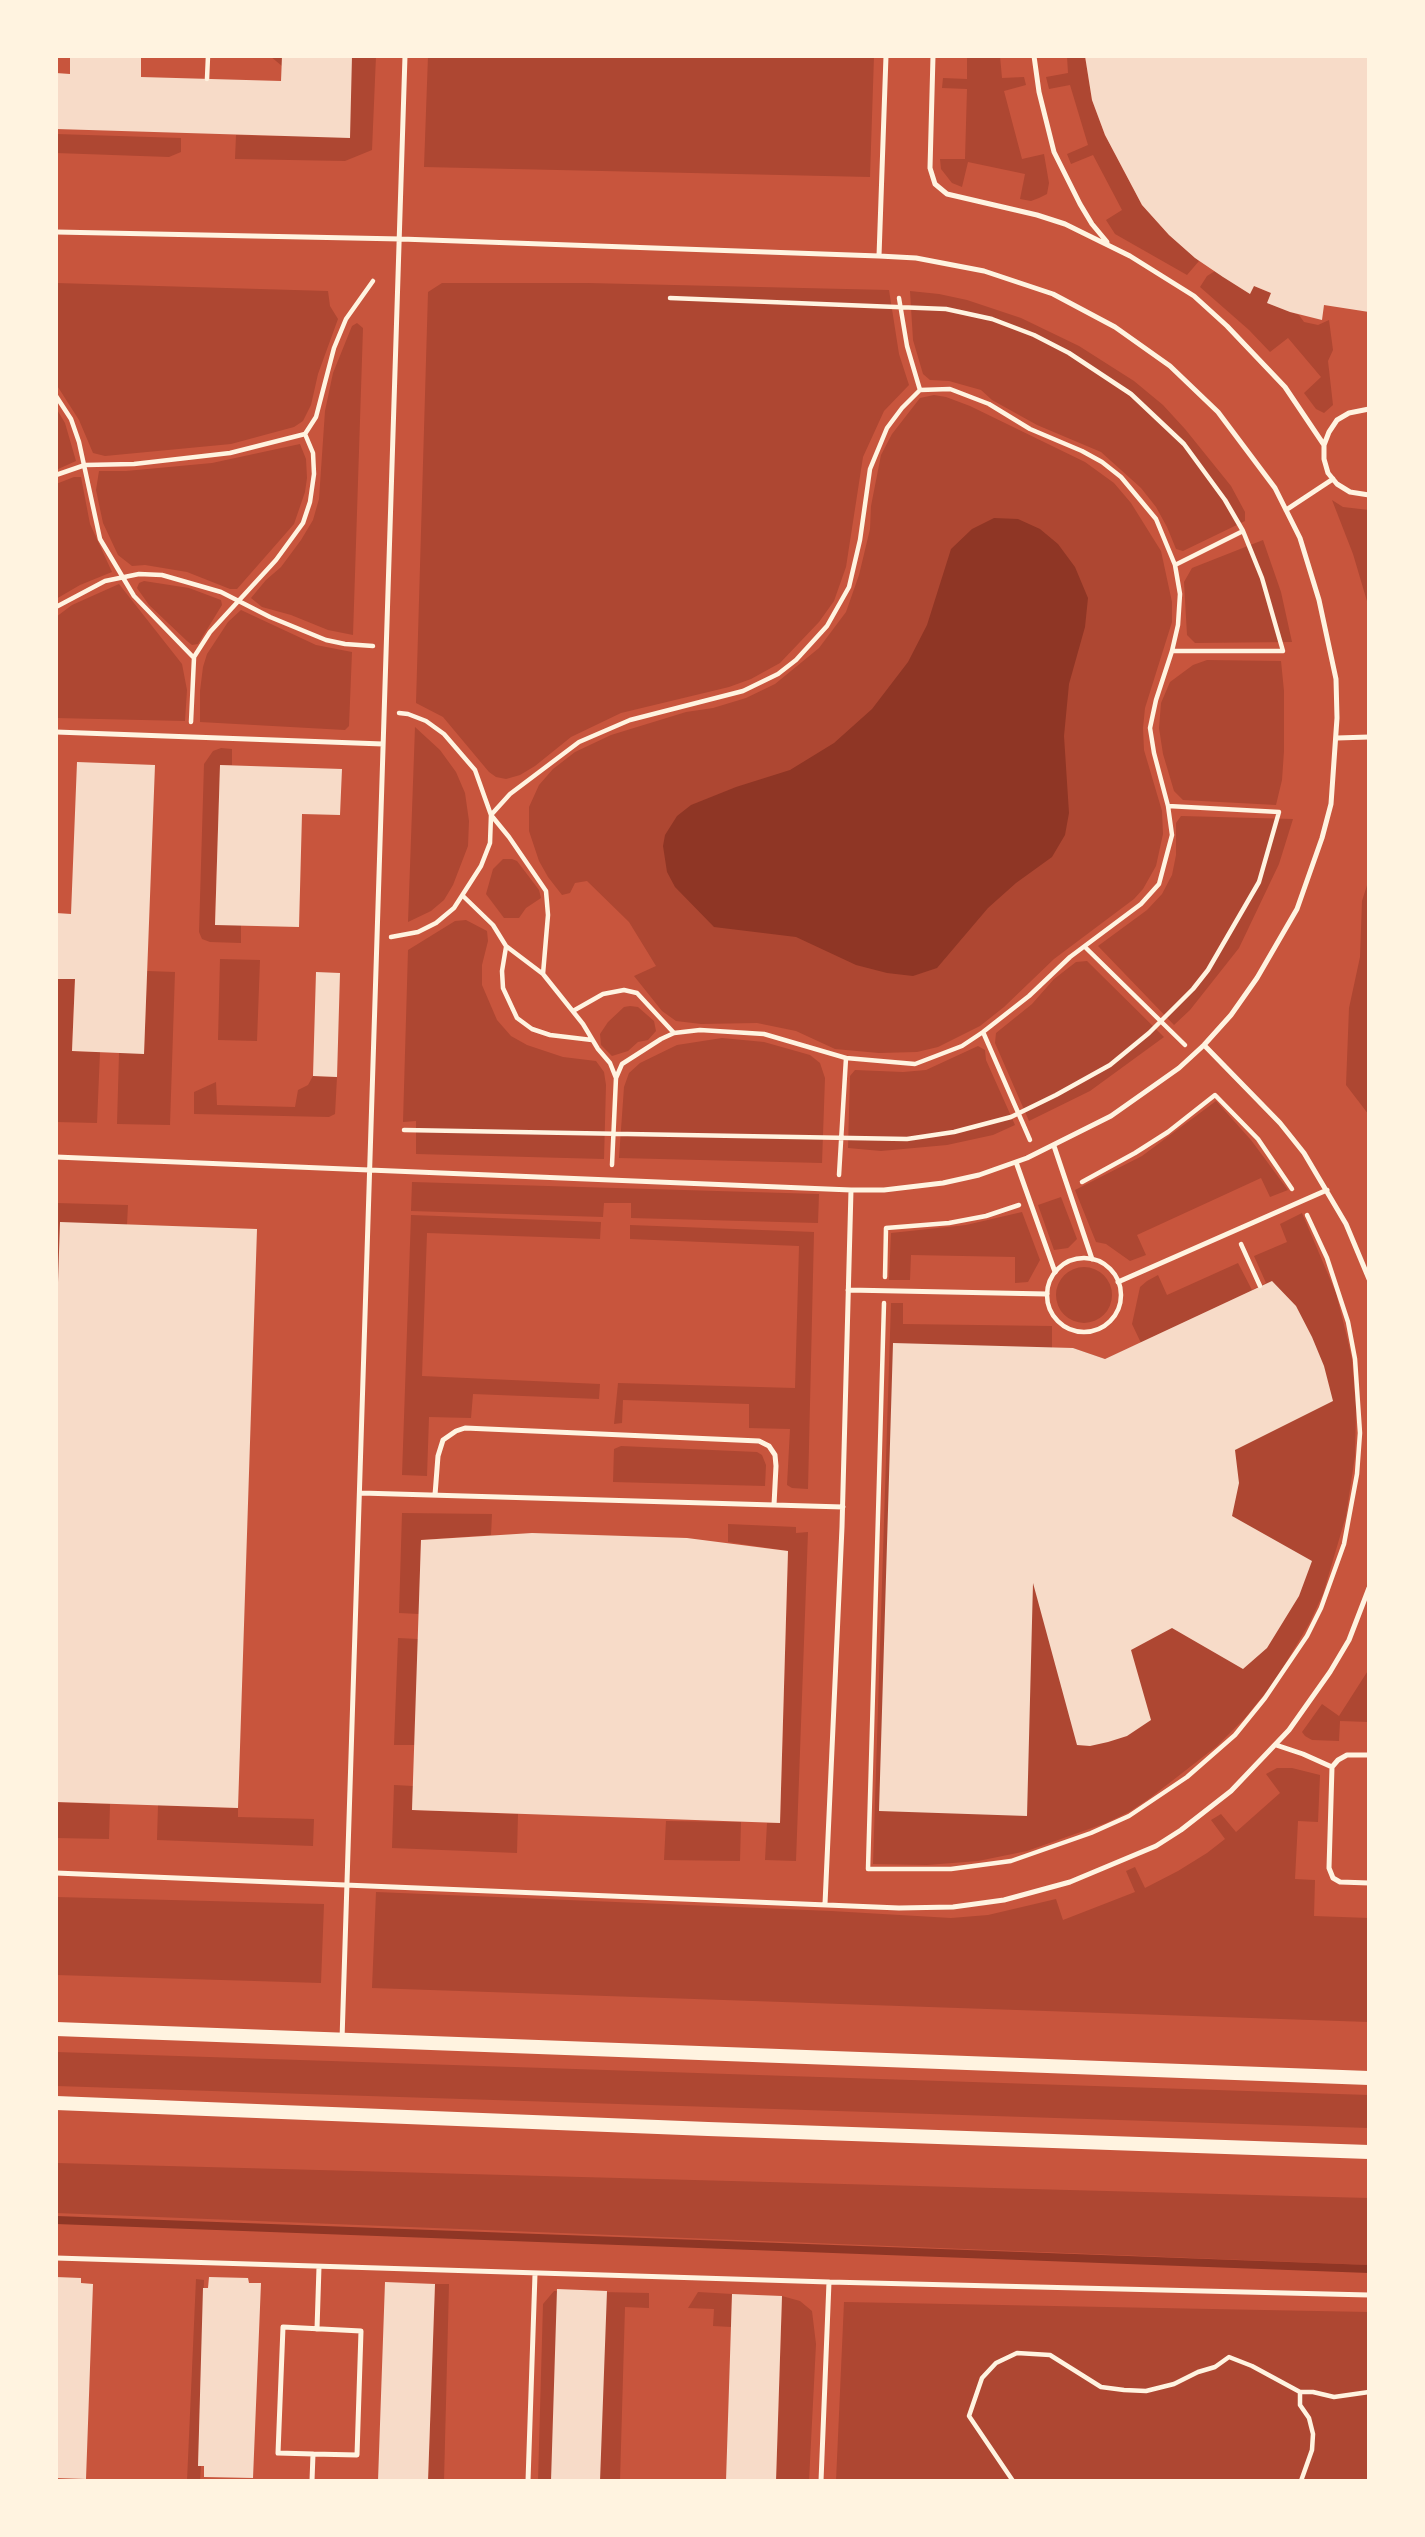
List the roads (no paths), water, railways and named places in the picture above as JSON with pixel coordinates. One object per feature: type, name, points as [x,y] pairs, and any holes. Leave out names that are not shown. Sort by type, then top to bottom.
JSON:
[{"type":"main road","points":[[56,2029],[1369,2078]]},
{"type":"main road","points":[[56,2103],[1369,2152]]},
{"type":"lane","points":[[342,2040],[405,56]]},
{"type":"lane","points":[[879,256],[886,56]]},
{"type":"lane","points":[[933,56],[930,168],[935,184],[947,194],[1046,218],[1111,246],[1194,296],[1227,326],[1285,387],[1324,445]]},
{"type":"lane","points":[[1034,56],[1039,92],[1054,152],[1086,214],[1111,246]]},
{"type":"lane","points":[[56,232],[401,239],[916,258],[984,271],[1053,294],[1115,327],[1170,366],[1219,412],[1269,479],[1300,538],[1310,567],[1336,679],[1336,738],[1331,804],[1297,909],[1257,978],[1231,1015],[1179,1068],[1111,1116],[1054,1146],[1016,1162],[979,1175],[943,1183],[884,1190],[851,1190],[56,1157]]},
{"type":"lane","points":[[1369,409],[1349,412],[1337,420],[1324,445],[1324,459],[1333,479],[1350,492],[1369,495]]},
{"type":"lane","points":[[1286,510],[1333,479]]},
{"type":"lane","points":[[56,732],[383,744]]},
{"type":"lane","points":[[1336,738],[1369,737]]},
{"type":"lane","points":[[1204,1045],[1280,1123],[1304,1153],[1346,1224],[1369,1279]]},
{"type":"lane","points":[[1054,1146],[1092,1259]]},
{"type":"lane","points":[[1016,1162],[1055,1272]]},
{"type":"lane","points":[[825,1904],[843,1507],[851,1190]]},
{"type":"lane","points":[[1118,1282],[1327,1190]]},
{"type":"lane","points":[[848,1290],[1047,1294]]},
{"type":"lane","points":[[435,1495],[438,1456],[443,1440],[465,1428],[759,1441],[769,1446],[775,1455],[774,1505]]},
{"type":"lane","points":[[360,1493],[843,1507]]},
{"type":"lane","points":[[56,1873],[900,1908],[963,1906],[1004,1900],[1070,1882],[1156,1846],[1231,1791],[1276,1745],[1330,1672],[1349,1640],[1369,1588]]},
{"type":"lane","points":[[1276,1745],[1332,1767]]},
{"type":"lane","points":[[1369,1755],[1346,1755],[1338,1759],[1332,1767],[1329,1868],[1332,1878],[1340,1882],[1369,1883]]},
{"type":"lane","points":[[56,2258],[829,2283],[1369,2295]]},
{"type":"lane","points":[[317,2329],[319,2267]]},
{"type":"lane","points":[[528,2481],[535,2274]]},
{"type":"lane","points":[[821,2481],[829,2283]]},
{"type":"lane","points":[[283,2327],[317,2329],[361,2331],[357,2455],[278,2453],[283,2327]]},
{"type":"lane","points":[[312,2481],[313,2454]]},
{"type":"waterway","points":[[56,2220],[1369,2269]]}]
